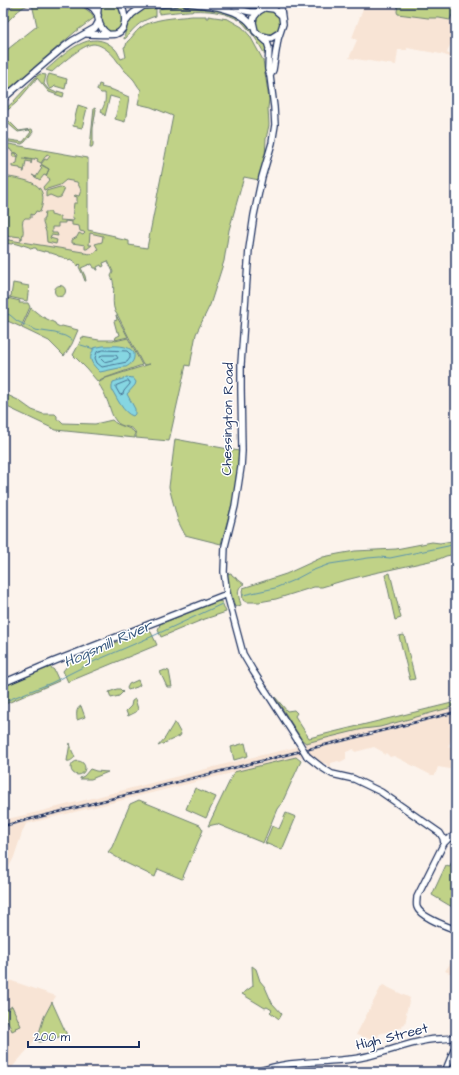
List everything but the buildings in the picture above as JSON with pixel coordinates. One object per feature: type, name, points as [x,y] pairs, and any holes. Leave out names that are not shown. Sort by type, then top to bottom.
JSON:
[{"type":"main road","points":[[86,3],[93,8],[99,18]]},
{"type":"main road","points":[[100,3],[98,7],[99,18],[102,29],[108,34]]},
{"type":"main road","points":[[123,26],[125,21],[121,3],[136,6],[176,3]]},
{"type":"main road","name":"Chessington Road","points":[[185,3],[229,10],[247,20],[267,42],[269,48],[268,69],[274,111],[274,129],[272,143],[259,192],[249,249],[241,364],[242,458],[235,506],[224,550],[225,586],[242,650],[253,671],[307,756],[332,774],[354,779],[381,792],[440,833],[455,835]]},
{"type":"main road","points":[[226,3],[248,12],[259,11],[273,3]]},
{"type":"main road","name":"Chessington Road","points":[[270,76],[273,70],[275,54],[283,24],[281,10],[283,3]]},
{"type":"main road","points":[[86,34],[118,33],[132,14],[142,6]]},
{"type":"main road","points":[[265,8],[274,9],[281,15]]},
{"type":"main road","points":[[256,30],[253,23],[253,18],[259,11]]},
{"type":"main road","points":[[3,99],[65,46],[95,28],[99,18]]},
{"type":"main road","points":[[262,36],[272,38],[280,33]]},
{"type":"main road","points":[[3,683],[55,661],[227,594]]},
{"type":"main road","points":[[440,833],[444,843],[417,897],[416,906],[423,914],[432,920],[456,930]]},
{"type":"main road","name":"Chessington Road","points":[[444,843],[455,835]]},
{"type":"main road","name":"High Street","points":[[258,1072],[280,1065],[361,1058],[426,1040],[456,1037]]},
{"type":"main road","points":[[445,1072],[456,1045]]},
{"type":"shaded area","points":[[365,3],[398,3],[398,14],[428,18],[450,20],[452,15],[456,15],[456,29],[447,53],[456,57],[456,59],[441,54],[407,48],[407,50],[398,50],[396,65],[349,58],[357,40],[352,38]]},
{"type":"shaded area","points":[[3,143],[88,158],[86,232],[112,238],[94,255],[3,239]]},
{"type":"shaded area","points":[[456,702],[456,730],[448,747],[456,750],[456,770],[438,767],[435,775],[431,775],[394,756],[390,757],[386,753],[384,755],[383,752],[374,747],[355,752],[354,749],[346,752],[346,759],[340,762],[338,761],[331,763],[331,768],[325,763],[322,764],[310,755],[303,745],[303,743],[309,738]]},
{"type":"shaded area","points":[[298,745],[304,756],[26,824],[14,857],[3,879],[3,820],[293,748]]},
{"type":"shaded area","points":[[456,955],[456,976],[445,971]]},
{"type":"shaded area","points":[[3,978],[56,996],[44,1017],[37,1037],[8,1072],[3,1072]]},
{"type":"shaded area","points":[[383,985],[410,998],[405,1024],[402,1025],[403,1027],[379,1034],[378,1041],[356,1035],[381,987]]},
{"type":"green space","points":[[15,3],[77,3],[90,12],[94,18],[75,32],[3,94],[3,53],[37,26],[32,4],[21,8],[7,22],[3,21],[3,17]]},
{"type":"green space","points":[[104,3],[117,3],[120,9],[122,15],[121,26],[120,29],[114,32],[106,30],[102,21],[101,11]]},
{"type":"green space","points":[[398,3],[456,3],[456,15],[452,15],[450,20],[398,14]]},
{"type":"green space","points":[[186,5],[227,11],[240,18],[239,20],[210,11],[159,14],[159,6]]},
{"type":"green space","points":[[156,7],[156,16],[139,24],[124,39],[127,26],[133,16],[143,10]]},
{"type":"green space","points":[[268,11],[277,14],[280,23],[277,32],[268,35],[259,32],[256,23],[259,14]]},
{"type":"green space","points":[[192,16],[206,16],[206,18],[208,18],[208,16],[228,19],[242,27],[250,36],[263,60],[269,99],[269,125],[265,156],[259,180],[244,177],[229,230],[224,261],[210,305],[196,334],[190,366],[186,365],[169,441],[136,438],[136,433],[132,428],[119,424],[114,419],[102,389],[98,383],[106,378],[150,364],[143,365],[115,312],[113,301],[114,285],[111,276],[113,272],[108,261],[103,263],[104,266],[102,267],[101,265],[97,267],[98,270],[94,268],[92,264],[88,264],[81,268],[85,276],[85,281],[79,267],[80,265],[79,264],[77,266],[75,262],[70,259],[69,260],[48,252],[37,250],[36,248],[32,249],[23,245],[3,243],[3,239],[90,254],[94,253],[98,249],[95,244],[102,242],[103,236],[90,233],[89,245],[92,245],[87,249],[85,249],[85,245],[72,243],[72,240],[77,237],[79,233],[83,235],[85,233],[80,231],[79,226],[72,225],[72,222],[65,221],[65,223],[58,223],[58,227],[52,227],[52,233],[57,233],[58,236],[51,235],[50,238],[57,240],[56,244],[47,242],[43,223],[45,212],[51,212],[51,215],[57,217],[60,216],[60,220],[73,221],[74,203],[77,203],[77,197],[74,196],[79,196],[81,190],[77,182],[66,180],[60,185],[44,190],[43,187],[50,179],[46,176],[49,169],[41,164],[50,156],[47,154],[41,163],[35,158],[34,160],[23,158],[32,160],[31,164],[31,162],[26,161],[24,172],[24,170],[20,168],[12,167],[12,165],[17,163],[19,155],[17,153],[12,152],[10,149],[5,149],[3,157],[3,143],[88,158],[88,230],[115,236],[115,238],[129,241],[129,245],[147,248],[173,116],[151,107],[138,104],[141,90],[111,53],[99,45],[88,45],[72,55],[52,72],[46,70],[69,50],[87,41],[97,40],[106,42],[117,51],[121,59],[126,57],[124,47],[126,46],[127,42],[145,25],[165,19]]},
{"type":"green space","points":[[243,20],[255,35],[267,46],[267,55],[265,55],[254,37],[241,21]]},
{"type":"green space","points":[[40,74],[46,75],[44,84],[48,89],[57,93],[57,91],[64,93],[63,97],[49,92],[37,78],[16,103],[3,114],[3,111]]},
{"type":"green space","points":[[49,74],[67,79],[65,89],[55,86],[50,89],[47,82]]},
{"type":"green space","points":[[99,84],[102,85],[101,87],[113,90],[129,97],[125,122],[115,119],[120,99],[110,96],[105,116],[101,111],[104,105],[105,93],[101,93],[97,90]]},
{"type":"green space","points":[[78,105],[87,108],[82,128],[73,126]]},
{"type":"green space","points":[[94,108],[96,109],[93,128],[93,145],[90,147]]},
{"type":"green space","points":[[3,118],[7,119],[19,131],[32,129],[33,132],[22,144],[3,141],[3,139],[23,142],[31,132],[29,130],[18,132],[3,120]]},
{"type":"green space","points":[[16,153],[18,157],[13,157],[12,154]]},
{"type":"green space","points":[[41,165],[49,169],[46,176],[44,175],[40,180],[32,175],[36,177],[42,168],[40,166]]},
{"type":"green space","points":[[3,176],[28,181],[39,188],[42,194],[43,202],[40,212],[36,211],[33,215],[31,214],[31,218],[25,218],[22,223],[23,231],[22,239],[20,239],[22,238],[21,237],[3,235]]},
{"type":"green space","points":[[60,187],[63,188],[64,191],[61,197],[57,198],[50,195],[46,197],[46,191]]},
{"type":"green space","points":[[13,283],[29,286],[27,301],[9,297],[11,296]]},
{"type":"green space","points":[[60,285],[64,287],[66,291],[64,295],[60,297],[56,295],[54,291],[56,287]]},
{"type":"green space","points":[[3,297],[20,301],[19,303],[28,303],[30,307],[21,327],[3,319]]},
{"type":"green space","points":[[31,308],[41,316],[60,327],[62,326],[78,330],[72,344],[64,356],[49,341],[22,328]]},
{"type":"green space","points":[[116,315],[128,337],[115,340],[116,337],[120,335],[119,332],[117,332],[114,321],[117,320]]},
{"type":"green space","points":[[82,337],[115,341],[128,338],[142,365],[105,378],[98,382],[73,355]]},
{"type":"green space","points":[[3,393],[18,400],[32,410],[43,414],[55,414],[57,416],[57,420],[60,420],[63,423],[95,424],[112,420],[117,424],[133,431],[135,433],[135,438],[56,430],[3,405]]},
{"type":"green space","points":[[175,439],[239,451],[234,497],[221,544],[185,535],[178,521],[169,487]]},
{"type":"green space","points":[[456,538],[456,554],[439,559],[370,574],[322,587],[314,587],[276,599],[259,602],[246,602],[243,600],[243,588],[286,574],[323,557],[355,551],[396,549],[432,542],[440,543],[452,541]]},
{"type":"green space","points":[[231,573],[244,584],[239,588],[241,605],[235,607],[227,574]]},
{"type":"green space","points":[[390,573],[401,618],[395,620],[385,575]]},
{"type":"green space","points":[[218,601],[222,602],[226,612],[161,637],[158,630],[160,624]]},
{"type":"green space","points":[[147,630],[151,632],[157,645],[68,682],[63,671],[72,660]]},
{"type":"green space","points":[[404,635],[415,679],[410,680],[399,636]]},
{"type":"green space","points":[[50,667],[54,670],[59,681],[3,705],[3,686]]},
{"type":"green space","points":[[165,670],[169,671],[172,687],[167,687],[160,672]]},
{"type":"green space","points":[[138,680],[140,685],[128,690],[127,688],[129,684]]},
{"type":"green space","points":[[120,689],[123,692],[119,696],[111,698],[109,692]]},
{"type":"green space","points":[[275,697],[287,711],[294,710],[297,713],[295,716],[309,738],[456,702],[456,706],[380,727],[363,729],[306,743],[302,740]]},
{"type":"green space","points":[[135,699],[138,709],[136,712],[128,716],[126,711]]},
{"type":"green space","points":[[81,706],[85,717],[77,720],[77,710]]},
{"type":"green space","points":[[174,723],[181,734],[180,736],[158,746],[165,738]]},
{"type":"green space","points":[[70,743],[75,757],[67,761]]},
{"type":"green space","points":[[245,743],[248,756],[234,760],[231,747]]},
{"type":"green space","points":[[296,757],[301,761],[281,805],[277,809],[263,843],[217,824],[208,826],[234,772]]},
{"type":"green space","points":[[75,761],[81,761],[85,765],[85,771],[81,775],[75,775],[71,771],[71,765]]},
{"type":"green space","points":[[90,769],[108,772],[91,779],[80,779]]},
{"type":"green space","points":[[195,788],[216,797],[206,818],[186,809]]},
{"type":"green space","points":[[139,800],[200,825],[203,830],[182,879],[158,869],[155,877],[126,863],[108,852],[112,847],[130,804]]},
{"type":"green space","points":[[286,813],[296,817],[282,850],[265,843],[272,826],[279,829]]},
{"type":"green space","points":[[456,851],[456,909],[432,895],[446,865],[450,866]]},
{"type":"green space","points":[[252,966],[256,969],[260,981],[265,987],[272,1003],[282,1014],[279,1019],[270,1012],[272,1010],[267,1007],[265,1008],[242,994],[253,986]]},
{"type":"green space","points":[[52,1002],[67,1035],[39,1042],[36,1039],[44,1017]]},
{"type":"green space","points":[[12,1006],[21,1026],[12,1031],[3,1010],[7,1010]]},
{"type":"water","points":[[103,346],[120,346],[128,348],[134,353],[133,360],[126,367],[100,372],[93,365],[91,358],[93,348]]},
{"type":"water","points":[[126,377],[133,378],[136,382],[127,394],[135,409],[135,414],[133,416],[123,409],[112,390],[113,382]]},
{"type":"waterway","points":[[3,313],[10,315],[17,321],[35,330],[55,333],[72,340]]},
{"type":"waterway","points":[[81,345],[94,349]]},
{"type":"waterway","name":"Hogsmill River","points":[[243,595],[275,588],[330,564],[368,558],[390,558],[456,543]]},
{"type":"waterway","name":"Hogsmill River","points":[[3,702],[51,683],[95,661],[222,604]]},
{"type":"railway","points":[[3,826],[456,712]]}]
